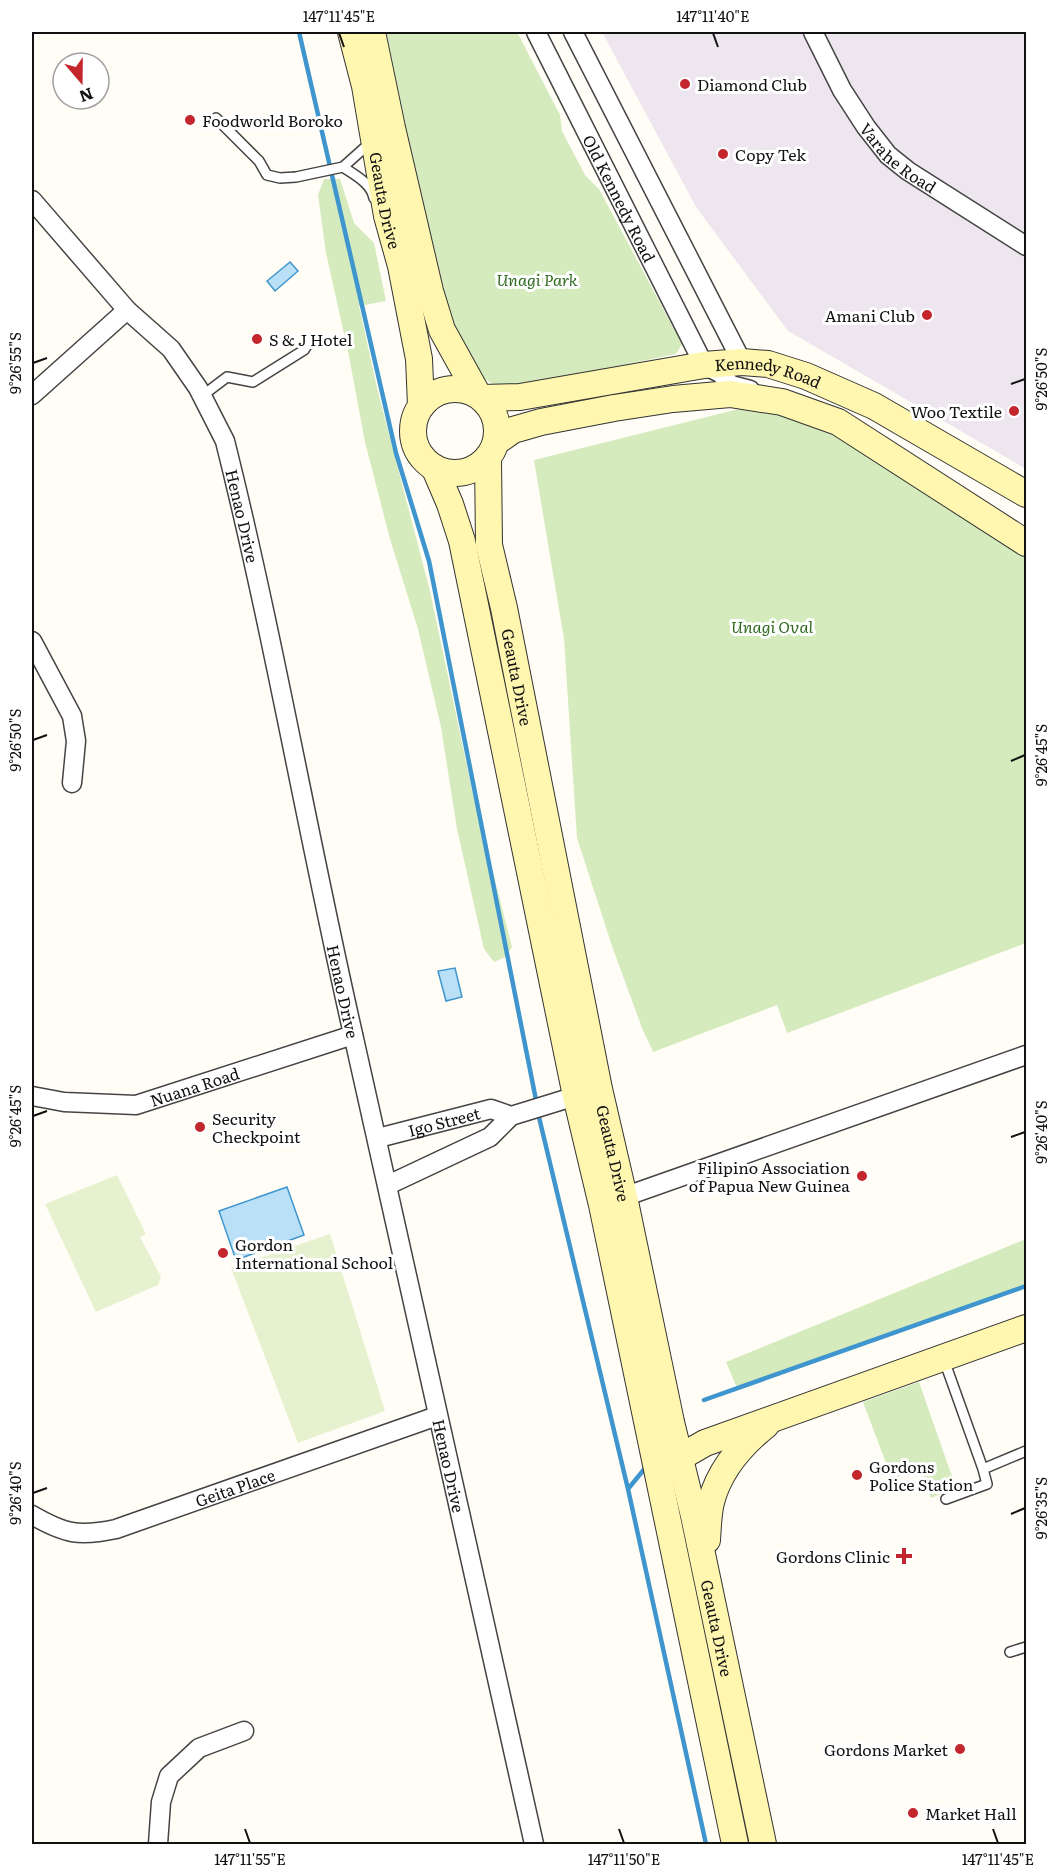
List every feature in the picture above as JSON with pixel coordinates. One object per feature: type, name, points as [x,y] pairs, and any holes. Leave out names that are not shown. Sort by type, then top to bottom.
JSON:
[{"type":"main road","name":"Geauta Drive","points":[[351,32],[370,118],[387,216],[401,266],[419,359],[421,406],[414,419],[412,434],[423,460],[435,469],[462,541],[569,1098],[613,1201],[671,1422],[668,1462],[694,1516],[763,1845]]},
{"type":"main road","name":"Geauta Drive","points":[[372,32],[430,291],[442,330],[480,397],[490,407],[498,430],[492,450],[489,545],[599,1089],[613,1201],[668,1462],[735,1845]]},
{"type":"main road","name":"Kennedy Road","points":[[480,397],[520,397],[704,365],[742,362],[768,364],[832,386],[874,406],[1026,494]]},
{"type":"main road","points":[[421,406],[432,396],[447,390],[462,389],[480,397]]},
{"type":"main road","name":"Kennedy Road","points":[[492,450],[513,430],[541,422],[614,408],[673,399],[730,394],[782,402],[838,422],[1026,543]]},
{"type":"main road","points":[[435,469],[457,474],[479,466],[492,450]]},
{"type":"main road","points":[[668,1462],[705,1443],[1026,1328]]},
{"type":"main road","points":[[704,1565],[711,1503],[722,1472],[755,1433],[775,1417]]},
{"type":"main road","points":[[671,1422],[682,1432],[705,1443]]},
{"type":"street","name":"Old Kennedy Road","points":[[536,32],[704,365]]},
{"type":"street","name":"Old Kennedy Road","points":[[573,32],[742,362]]},
{"type":"street","name":"Varahe Road","points":[[813,32],[842,90],[888,155],[908,171],[1026,246]]},
{"type":"street","name":"Henao Drive","points":[[32,200],[127,310],[171,348],[202,396],[225,441],[353,1035],[378,1138],[534,1845]]},
{"type":"street","points":[[32,395],[127,310]]},
{"type":"street","points":[[704,365],[720,373],[731,385],[774,395],[782,402]]},
{"type":"street","points":[[32,641],[72,716],[76,741],[72,783]]},
{"type":"street","name":"Nuana Road","points":[[32,1096],[64,1102],[136,1105],[353,1035]]},
{"type":"street","points":[[613,1201],[872,1103],[1026,1055]]},
{"type":"street","name":"Igo Street","points":[[378,1138],[491,1108],[511,1116],[569,1098]]},
{"type":"street","points":[[388,1185],[490,1137],[511,1116]]},
{"type":"street","name":"Geita Place","points":[[32,1515],[50,1526],[73,1534],[95,1534],[116,1529],[438,1416]]},
{"type":"street","points":[[158,1845],[161,1802],[169,1776],[199,1748],[244,1731]]},
{"type":"lane","points":[[216,118],[259,160],[267,175],[280,178],[297,177],[343,167],[371,143],[370,118]]},
{"type":"lane","points":[[343,167],[359,177],[373,191],[390,257],[400,262],[401,266]]},
{"type":"lane","points":[[202,396],[227,377],[253,382],[304,350],[311,339]]},
{"type":"lane","points":[[943,1358],[987,1484],[946,1499]]},
{"type":"lane","points":[[983,1469],[1026,1451]]},
{"type":"lane","points":[[1010,1652],[1026,1647]]},
{"type":"shaded area","points":[[602,32],[1026,32],[1026,469],[788,331],[696,207]]},
{"type":"green space","name":"Unagi Park","points":[[383,32],[517,32],[560,115],[562,131],[585,175],[599,189],[682,344],[676,354],[508,389],[497,387],[482,377],[442,303]]},
{"type":"green space","points":[[324,179],[340,179],[354,223],[374,243],[386,301],[359,306],[377,388],[430,591],[472,790],[512,947],[505,957],[494,962],[484,949],[457,829],[441,727],[418,629],[390,539],[365,442],[326,253],[318,195]]},
{"type":"green space","name":"Unagi Oval","points":[[751,406],[857,437],[1026,555],[1026,943],[787,1033],[777,1005],[653,1052],[612,946],[577,838],[564,639],[534,460]]},
{"type":"green space","points":[[117,1175],[146,1234],[140,1237],[161,1277],[158,1285],[96,1312],[45,1204]]},
{"type":"green space","points":[[330,1234],[385,1411],[298,1443],[231,1268]]},
{"type":"green space","points":[[1026,1239],[1026,1286],[737,1388],[726,1362]]},
{"type":"green space","points":[[919,1382],[956,1488],[931,1498],[921,1468],[892,1479],[863,1402]]},
{"type":"water","points":[[290,262],[298,271],[275,291],[267,281]]},
{"type":"water","points":[[455,968],[462,997],[446,1001],[438,971]]},
{"type":"water","points":[[287,1187],[304,1235],[236,1260],[219,1211]]},
{"type":"waterway","points":[[299,32],[396,453],[429,561],[537,1105]]},
{"type":"waterway","points":[[538,1113],[628,1489],[706,1844]]},
{"type":"waterway","points":[[704,1400],[1026,1286]]},
{"type":"waterway","points":[[628,1489],[646,1467]]},
{"type":"place","name":"Diamond Club","points":[[685,84]]},
{"type":"place","name":"Foodworld Boroko","points":[[190,120]]},
{"type":"place","name":"Copy Tek","points":[[723,154]]},
{"type":"place","name":"Amani Club","points":[[927,315]]},
{"type":"place","name":"S & J Hotel","points":[[257,339]]},
{"type":"place","name":"Woo Textile","points":[[1014,411]]},
{"type":"place","name":"Security Checkpoint","points":[[200,1127]]},
{"type":"place","name":"Filipino Association of Papua New Guinea","points":[[862,1176]]},
{"type":"place","name":"Gordon International School","points":[[223,1253]]},
{"type":"place","name":"Gordons Police Station","points":[[857,1475]]},
{"type":"place","name":"Gordons Clinic","points":[[904,1556]]},
{"type":"place","name":"Gordons Market","points":[[960,1749]]},
{"type":"place","name":"Market Hall","points":[[913,1813]]}]
